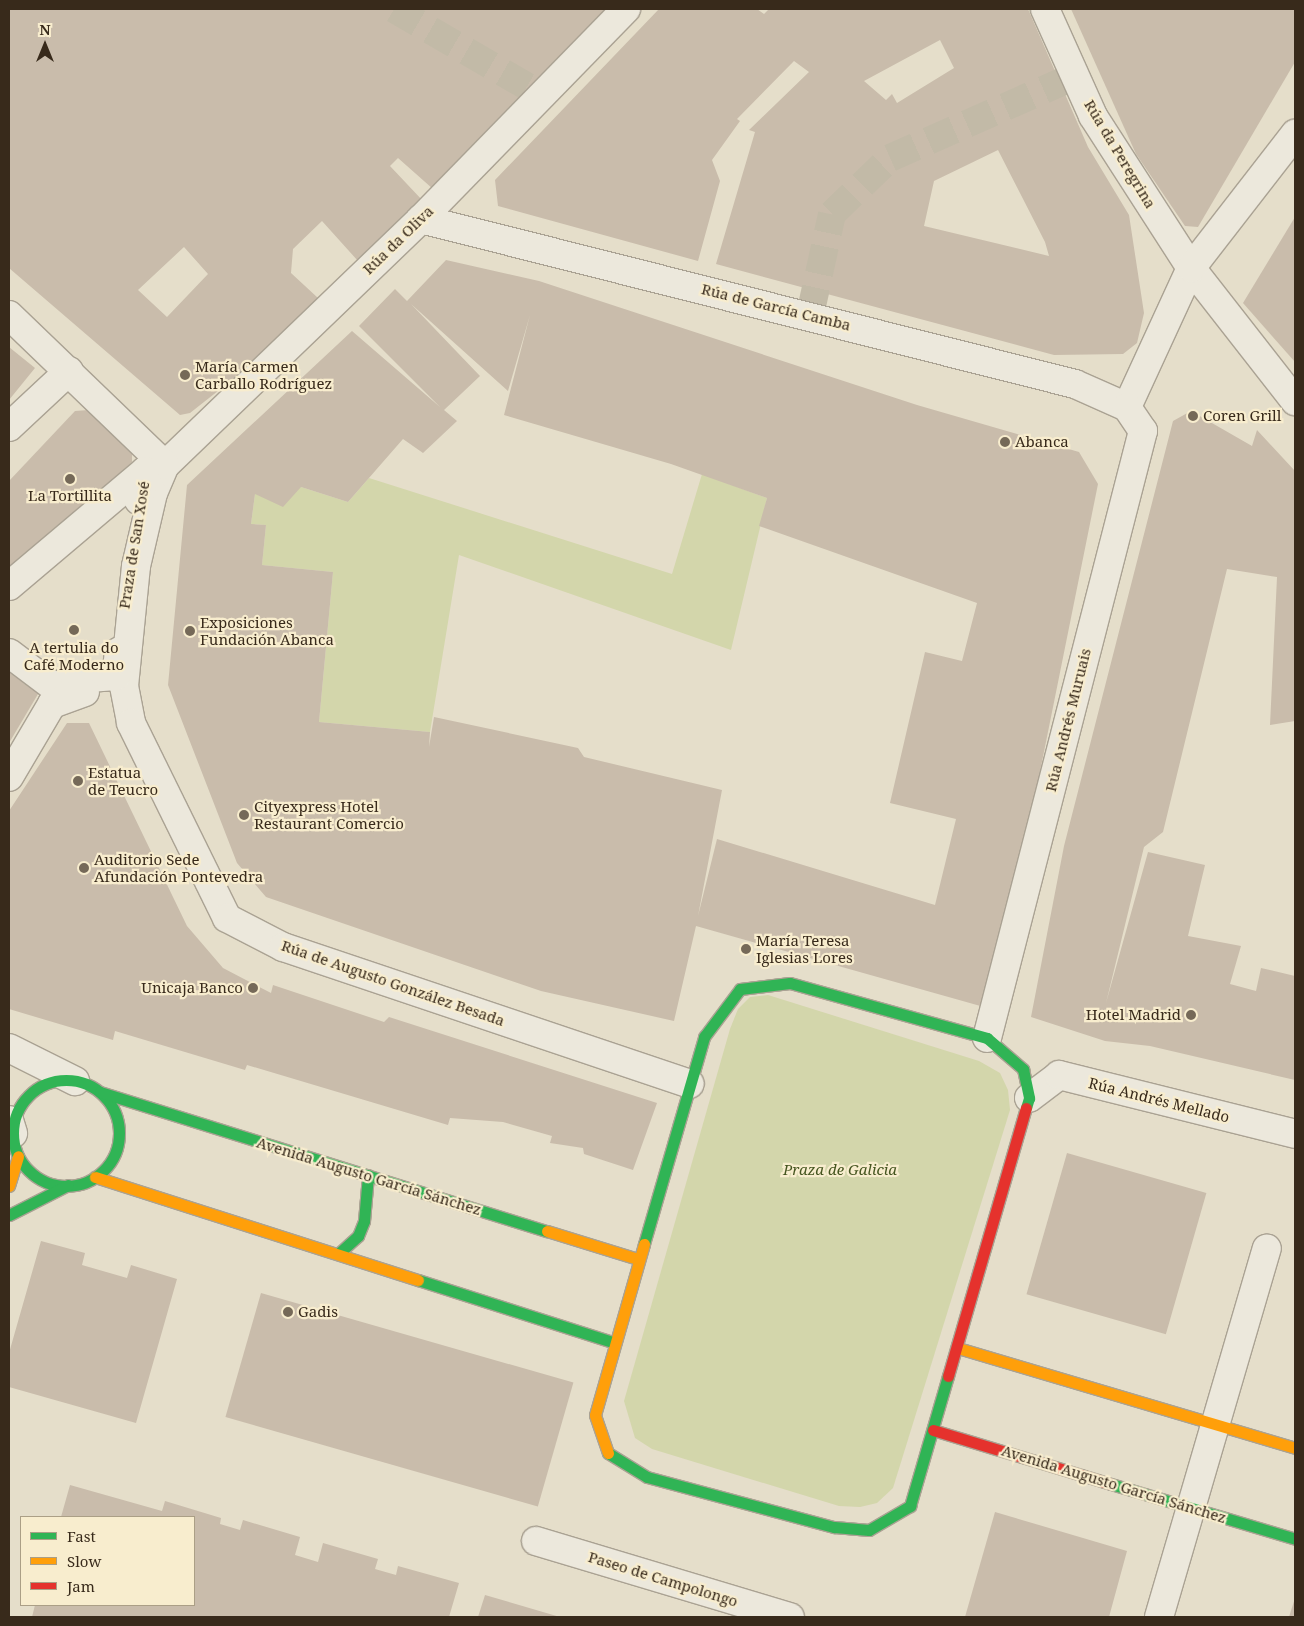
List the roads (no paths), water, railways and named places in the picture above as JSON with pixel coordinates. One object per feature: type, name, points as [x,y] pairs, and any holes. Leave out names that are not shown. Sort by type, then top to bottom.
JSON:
[{"type":"main road","points":[[790,983],[986,1038],[1023,1069],[1029,1098],[958,1348],[910,1506],[868,1530],[834,1527],[647,1477],[605,1451],[594,1416],[612,1342],[704,1037],[740,989],[790,983]]},
{"type":"main road","points":[[9,1186],[14,1118],[31,1092],[45,1084],[75,1081],[100,1092],[117,1120],[118,1136],[115,1151],[95,1176],[68,1185],[9,1215]]},
{"type":"main road","name":"Avenida Augusto García Sánchez","points":[[100,1092],[638,1259]]},
{"type":"main road","points":[[13,1137],[39,1178],[68,1185]]},
{"type":"main road","points":[[338,1254],[358,1236],[364,1221],[368,1175]]},
{"type":"main road","points":[[95,1176],[612,1342]]},
{"type":"main road","points":[[958,1348],[1295,1448]]},
{"type":"main road","name":"Avenida Augusto García Sánchez","points":[[934,1430],[1295,1538]]},
{"type":"street","name":"Rúa da Oliva","points":[[165,465],[421,219],[626,9]]},
{"type":"street","name":"Rúa da Peregrina","points":[[1045,9],[1093,116],[1192,268],[1295,401]]},
{"type":"street","points":[[1126,407],[1192,268],[1295,134]]},
{"type":"street","name":"Rúa de García Camba","points":[[421,219],[1075,384],[1126,407]]},
{"type":"street","points":[[9,315],[165,465]]},
{"type":"street","points":[[9,427],[69,371]]},
{"type":"street","name":"Rúa Andrés Muruais","points":[[986,1038],[1142,431],[1126,407]]},
{"type":"street","name":"Praza de San Xosé","points":[[124,686],[136,566],[153,493],[165,465]]},
{"type":"street","name":"Praza de San Xosé","points":[[9,586],[145,471],[132,532],[116,676],[75,679],[54,687],[9,653]]},
{"type":"street","points":[[9,777],[52,704],[70,695],[124,686]]},
{"type":"street","name":"Rúa de Augusto González Besada","points":[[124,686],[131,723],[227,918],[283,948],[690,1084]]},
{"type":"street","points":[[9,1048],[75,1081]]},
{"type":"street","name":"Rúa Andrés Mellado","points":[[1029,1098],[1059,1075],[1295,1134]]},
{"type":"street","points":[[1160,1617],[1267,1248]]},
{"type":"street","name":"Paseo de Campolongo","points":[[536,1541],[790,1617]]},
{"type":"tunnel","points":[[394,9],[542,95]]},
{"type":"tunnel","points":[[810,315],[832,214],[890,158],[1075,76]]},
{"type":"place","name":"María Carmen Carballo Rodríguez","points":[[185,375]]},
{"type":"place","name":"Coren Grill","points":[[1193,416]]},
{"type":"place","name":"Abanca","points":[[1005,442]]},
{"type":"place","name":"La Tortillita","points":[[70,479]]},
{"type":"place","name":"A tertulia do Café Moderno","points":[[74,630]]},
{"type":"place","name":"Exposiciones Fundación Abanca","points":[[190,631]]},
{"type":"place","name":"Estatua de Teucro","points":[[78,781]]},
{"type":"place","name":"Cityexpress Hotel Restaurant Comercio","points":[[244,815]]},
{"type":"place","name":"Auditorio Sede Afundación Pontevedra","points":[[84,868]]},
{"type":"place","name":"María Teresa Iglesias Lores","points":[[746,949]]},
{"type":"place","name":"Unicaja Banco","points":[[253,988]]},
{"type":"place","name":"Hotel Madrid","points":[[1191,1015]]},
{"type":"place","name":"Gadis","points":[[288,1312]]},
{"type":"park label","name":"Praza de Galicia","points":[[840,1170]]}]
